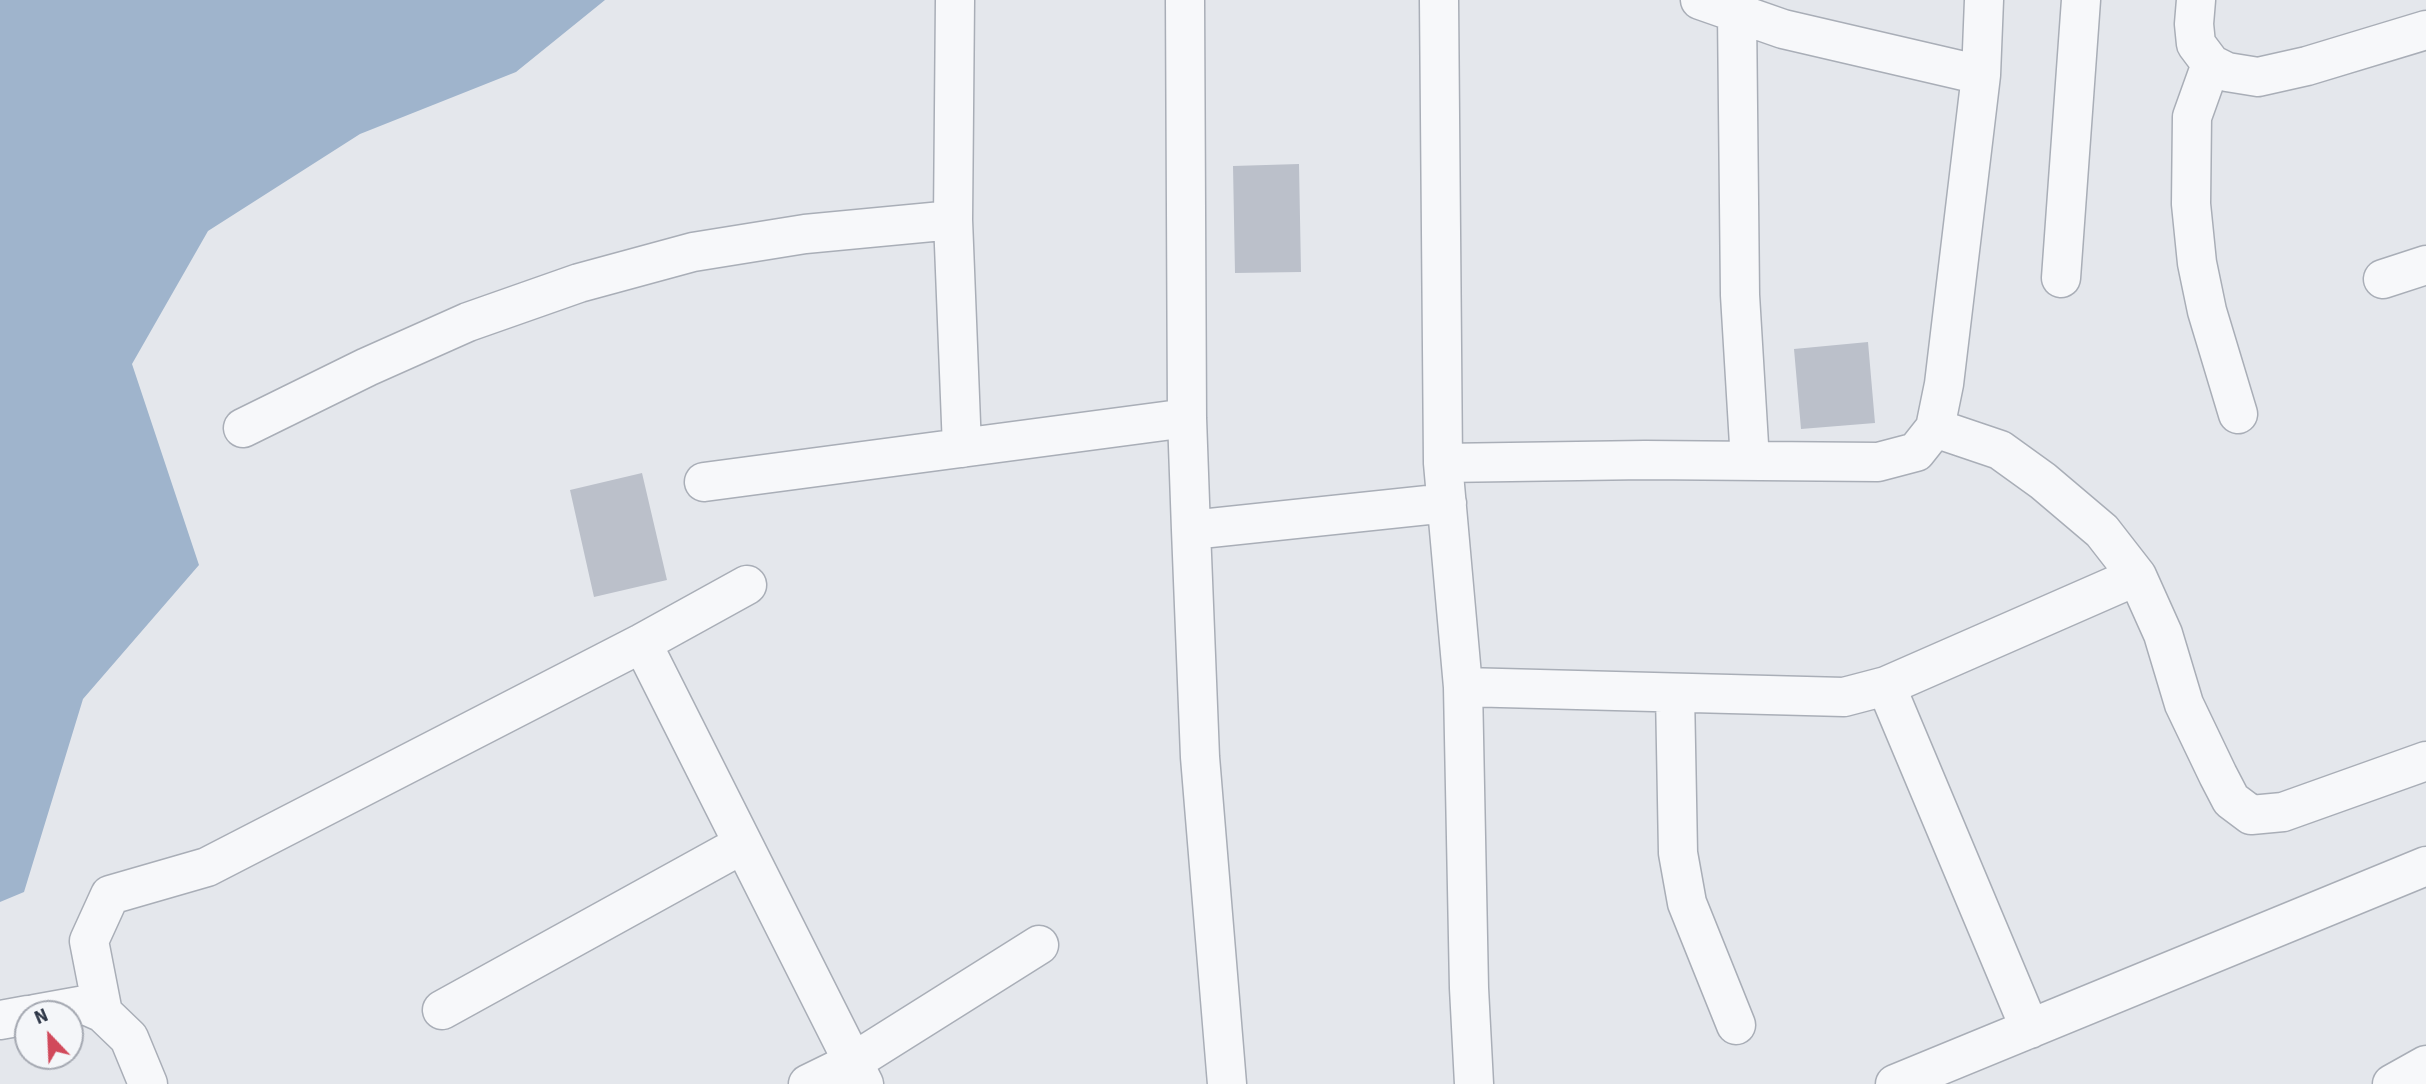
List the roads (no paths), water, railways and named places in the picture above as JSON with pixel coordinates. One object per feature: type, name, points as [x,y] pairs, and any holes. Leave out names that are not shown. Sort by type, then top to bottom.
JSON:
[{"type":"street","points":[[955,0],[953,220],[962,448]]},
{"type":"street","points":[[1185,0],[1187,418],[1191,530],[1200,757],[1227,1084]]},
{"type":"street","points":[[1439,0],[1443,463],[1464,687],[1469,988],[1474,1084]]},
{"type":"street","points":[[1700,0],[1783,29],[1981,75]]},
{"type":"street","points":[[1443,463],[1878,462],[1916,452],[1935,428],[1944,384],[1981,75],[1984,0]]},
{"type":"street","points":[[2061,278],[2081,0]]},
{"type":"street","points":[[2196,0],[2196,44],[2210,64],[2227,72],[2258,77],[2308,66],[2426,30]]},
{"type":"street","points":[[1737,13],[1740,295],[1750,461]]},
{"type":"street","points":[[2210,64],[2192,117],[2191,204],[2197,263],[2207,311],[2238,414]]},
{"type":"street","points":[[243,428],[367,367],[468,322],[579,284],[706,250],[805,234],[953,220]]},
{"type":"street","points":[[2384,279],[2426,265]]},
{"type":"street","points":[[704,482],[1187,418]]},
{"type":"street","points":[[1935,428],[2000,450],[2043,481],[2102,531],[2137,576],[2163,634],[2184,704],[2231,800],[2251,815],[2283,812],[2426,761]]},
{"type":"street","points":[[1191,530],[1447,503]]},
{"type":"street","points":[[1464,687],[1844,697],[1886,686],[2137,576]]},
{"type":"street","points":[[103,1013],[89,941],[110,895],[206,867],[642,643],[747,585]]},
{"type":"street","points":[[642,643],[859,1073]]},
{"type":"street","points":[[1886,686],[2030,1029]]},
{"type":"street","points":[[1675,692],[1678,853],[1687,903],[1736,1025]]},
{"type":"street","points":[[442,1010],[743,844]]},
{"type":"street","points":[[1895,1084],[2426,866]]},
{"type":"street","points":[[808,1084],[859,1073],[1039,945]]},
{"type":"street","points":[[84,1005],[103,1013],[129,1038],[148,1084]]},
{"type":"street","points":[[2392,1084],[2426,1065]]},
{"type":"water","points":[[0,0],[605,0],[516,72],[360,134],[208,231],[132,364],[199,565],[83,699],[24,892],[0,902]]}]
